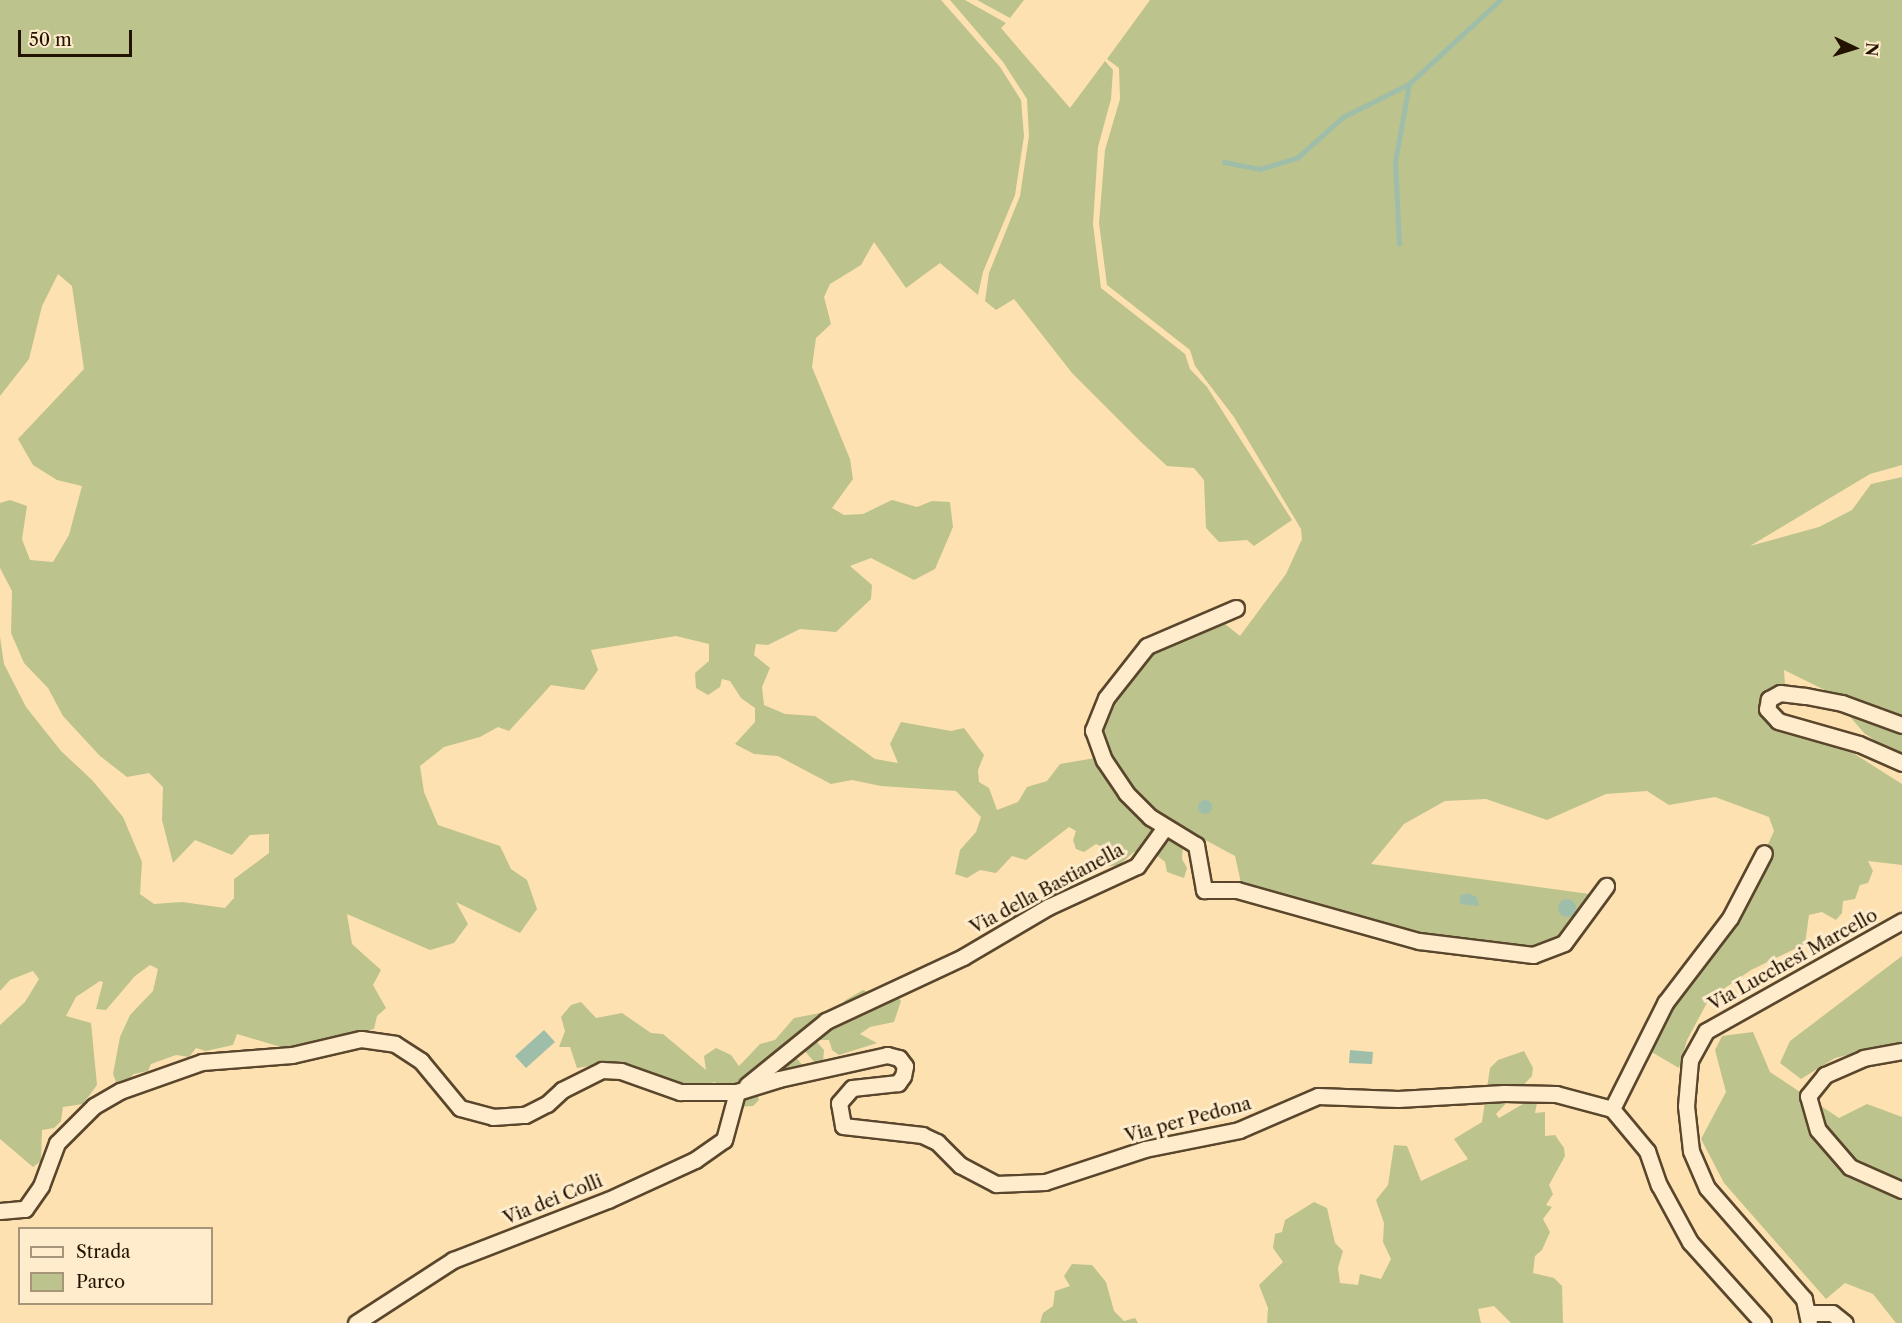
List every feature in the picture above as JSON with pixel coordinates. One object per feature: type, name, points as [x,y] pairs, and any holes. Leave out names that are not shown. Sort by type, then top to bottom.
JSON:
[{"type":"street","points":[[1236,608],[1147,646],[1126,668],[1097,715],[1094,740],[1126,793],[1165,828],[1196,845],[1204,890],[1237,890],[1396,936],[1509,955],[1533,955],[1564,943],[1606,886]]},
{"type":"street","points":[[1902,725],[1842,703],[1780,693],[1769,699],[1767,709],[1778,721],[1859,744],[1902,763]]},
{"type":"street","name":"Via della Bastianella","points":[[737,1092],[826,1021],[963,957],[1048,907],[1137,866],[1165,828]]},
{"type":"street","points":[[1763,1323],[1690,1242],[1659,1185],[1647,1151],[1612,1109],[1665,1003],[1730,918],[1764,853]]},
{"type":"street","name":"Via Lucchesi Marcello","points":[[1809,1318],[1804,1299],[1707,1188],[1691,1151],[1686,1106],[1690,1060],[1706,1031],[1902,921]]},
{"type":"street","points":[[0,1211],[25,1209],[41,1186],[57,1143],[87,1111],[120,1091],[202,1062],[292,1055],[361,1039],[395,1044],[421,1062],[460,1108],[493,1118],[525,1115],[547,1104],[562,1090],[602,1070],[621,1071],[680,1092],[737,1092]]},
{"type":"street","points":[[1902,1051],[1864,1058],[1825,1074],[1808,1096],[1818,1130],[1850,1167],[1902,1190]]},
{"type":"street","name":"Via per Pedona","points":[[737,1092],[866,1058],[899,1058],[905,1066],[898,1083],[852,1088],[839,1103],[843,1126],[922,1135],[937,1142],[960,1165],[996,1184],[1045,1182],[1144,1149],[1230,1128],[1239,1130],[1318,1096],[1342,1094],[1398,1100],[1504,1093],[1556,1094],[1612,1109]]},
{"type":"street","name":"Via dei Colli","points":[[356,1323],[453,1260],[608,1200],[695,1160],[724,1140],[737,1092]]},
{"type":"street","points":[[1809,1318],[1832,1313],[1845,1323]]},
{"type":"green space","points":[[0,0],[941,0],[1000,67],[1021,100],[1024,136],[1015,195],[983,272],[978,295],[940,263],[906,288],[874,242],[861,265],[830,284],[824,297],[831,324],[816,338],[812,367],[850,459],[853,479],[832,508],[844,515],[863,514],[892,500],[917,507],[932,501],[950,502],[953,527],[935,569],[914,580],[871,558],[850,566],[872,585],[871,599],[836,632],[800,629],[768,645],[756,644],[754,655],[770,668],[762,687],[764,705],[785,714],[815,716],[875,759],[898,763],[890,744],[901,722],[951,731],[964,728],[984,755],[978,770],[979,782],[989,788],[997,810],[1018,802],[1027,787],[1047,781],[1060,764],[1095,758],[1124,799],[1183,845],[1182,859],[1187,868],[1184,878],[1167,872],[1165,862],[1154,853],[1134,852],[1119,865],[1103,867],[1105,848],[1096,844],[1084,852],[1076,849],[1073,840],[1076,831],[1069,827],[1026,860],[1012,856],[996,873],[980,870],[967,878],[955,874],[960,850],[976,832],[981,817],[956,791],[881,786],[852,780],[831,784],[778,756],[754,754],[735,744],[755,722],[755,708],[741,698],[730,681],[722,679],[720,687],[708,695],[696,688],[695,673],[709,661],[709,644],[676,636],[591,650],[598,670],[584,690],[551,685],[509,731],[498,727],[480,737],[444,747],[420,766],[424,792],[438,825],[500,846],[511,869],[527,880],[537,909],[520,933],[456,902],[468,924],[454,943],[430,950],[347,914],[352,944],[381,970],[373,985],[386,1008],[377,1016],[374,1029],[291,1050],[237,1034],[233,1045],[206,1051],[196,1048],[189,1057],[176,1055],[151,1064],[148,1071],[134,1074],[124,1083],[116,1082],[113,1074],[120,1037],[130,1015],[153,991],[158,969],[150,965],[135,976],[106,1010],[96,1009],[103,982],[100,981],[76,997],[66,1016],[91,1023],[97,1085],[83,1104],[63,1107],[61,1121],[54,1128],[42,1130],[41,1161],[33,1167],[0,1139],[0,1025],[25,1002],[39,979],[33,971],[10,980],[0,991],[0,637],[4,664],[26,707],[61,751],[92,780],[123,817],[142,862],[140,894],[154,904],[182,902],[225,908],[234,898],[234,879],[269,853],[269,834],[250,835],[232,855],[195,840],[173,863],[162,820],[163,787],[149,773],[127,777],[100,756],[63,716],[48,688],[24,663],[11,633],[12,591],[0,568],[0,503],[10,500],[27,506],[22,539],[30,560],[53,562],[69,535],[82,486],[57,480],[33,465],[18,439],[84,369],[72,286],[58,274],[42,306],[29,359],[0,396]]},
{"type":"green space","points":[[950,0],[965,0],[1006,23],[1001,28],[1070,108],[1105,61],[1113,70],[1111,99],[1098,147],[1093,224],[1101,288],[1185,354],[1190,369],[1207,387],[1292,520],[1254,546],[1247,540],[1219,542],[1206,528],[1204,480],[1194,468],[1167,466],[1141,442],[1072,373],[1014,299],[996,310],[985,301],[989,273],[1020,196],[1029,136],[1027,99],[1003,62]]},
{"type":"green space","points":[[977,0],[1024,0],[1010,18]]},
{"type":"green space","points":[[1150,0],[1902,0],[1902,465],[1870,474],[1750,546],[1819,527],[1852,510],[1871,484],[1902,477],[1902,759],[1864,733],[1829,692],[1784,670],[1785,685],[1761,701],[1768,723],[1853,753],[1902,784],[1902,865],[1868,861],[1873,871],[1868,883],[1860,885],[1855,899],[1843,901],[1842,913],[1836,920],[1822,912],[1809,915],[1805,944],[1751,970],[1709,999],[1687,1040],[1679,1068],[1643,1047],[1764,853],[1774,831],[1769,817],[1715,797],[1669,805],[1647,791],[1606,794],[1547,820],[1486,799],[1445,801],[1404,824],[1371,864],[1589,894],[1585,906],[1560,940],[1535,949],[1392,928],[1241,883],[1235,856],[1155,813],[1132,792],[1099,741],[1101,714],[1157,645],[1225,624],[1240,636],[1286,574],[1302,539],[1301,529],[1234,417],[1195,366],[1190,350],[1107,285],[1099,223],[1105,150],[1120,99],[1119,68],[1107,59]]},
{"type":"green space","points":[[1902,956],[1902,1042],[1835,1058],[1801,1079],[1780,1063],[1790,1041]]},
{"type":"green space","points":[[863,990],[877,996],[896,995],[901,1001],[894,1022],[870,1027],[860,1034],[877,1043],[839,1055],[832,1050],[829,1040],[819,1040],[817,1042],[824,1050],[823,1062],[815,1063],[804,1050],[793,1054],[804,1067],[789,1072],[785,1067],[779,1073],[775,1070],[755,1086],[759,1100],[753,1106],[737,1107],[715,1082],[687,1089],[622,1077],[611,1080],[603,1064],[577,1068],[570,1047],[559,1047],[565,1031],[561,1017],[571,1005],[581,1002],[596,1018],[622,1013],[651,1033],[663,1034],[706,1070],[704,1056],[716,1048],[731,1055],[739,1066],[760,1044],[775,1040],[794,1018],[836,1010],[853,1012],[844,1001]]},
{"type":"green space","points":[[1753,1032],[1770,1072],[1839,1118],[1867,1104],[1902,1117],[1902,1323],[1896,1323],[1873,1294],[1845,1283],[1826,1299],[1724,1183],[1701,1139],[1726,1092],[1715,1050],[1722,1036]]},
{"type":"green space","points":[[1524,1051],[1533,1068],[1532,1076],[1496,1114],[1499,1118],[1530,1100],[1537,1103],[1535,1113],[1545,1112],[1545,1136],[1555,1135],[1564,1148],[1565,1156],[1549,1185],[1553,1194],[1546,1205],[1552,1207],[1543,1219],[1550,1232],[1542,1250],[1535,1256],[1533,1273],[1554,1278],[1562,1286],[1563,1323],[1511,1323],[1494,1306],[1478,1309],[1481,1323],[1267,1323],[1268,1308],[1259,1285],[1283,1262],[1273,1248],[1275,1234],[1282,1232],[1285,1220],[1314,1202],[1327,1208],[1335,1243],[1343,1251],[1338,1268],[1340,1283],[1358,1285],[1360,1274],[1381,1279],[1391,1259],[1383,1242],[1384,1223],[1376,1200],[1388,1185],[1394,1145],[1407,1146],[1421,1181],[1468,1159],[1454,1139],[1482,1122],[1490,1068],[1498,1060]]},
{"type":"green space","points":[[1072,1264],[1092,1265],[1106,1282],[1114,1311],[1124,1321],[1135,1318],[1138,1323],[1040,1323],[1043,1313],[1053,1306],[1055,1291],[1070,1286],[1064,1276]]},
{"type":"shaded area","points":[[1202,800],[1208,800],[1212,807],[1208,814],[1202,814],[1198,810],[1198,804]]},
{"type":"shaded area","points":[[1467,893],[1477,897],[1479,906],[1460,904],[1460,896]]},
{"type":"shaded area","points":[[1567,899],[1573,902],[1576,908],[1573,914],[1567,917],[1561,914],[1558,908],[1561,902]]},
{"type":"shaded area","points":[[544,1030],[555,1042],[526,1068],[515,1056]]},
{"type":"shaded area","points":[[1350,1050],[1373,1052],[1372,1064],[1349,1063]]},
{"type":"waterway","points":[[1399,244],[1395,162],[1409,84],[1500,0]]},
{"type":"waterway","points":[[1224,162],[1260,169],[1297,158],[1343,117],[1409,84]]}]
